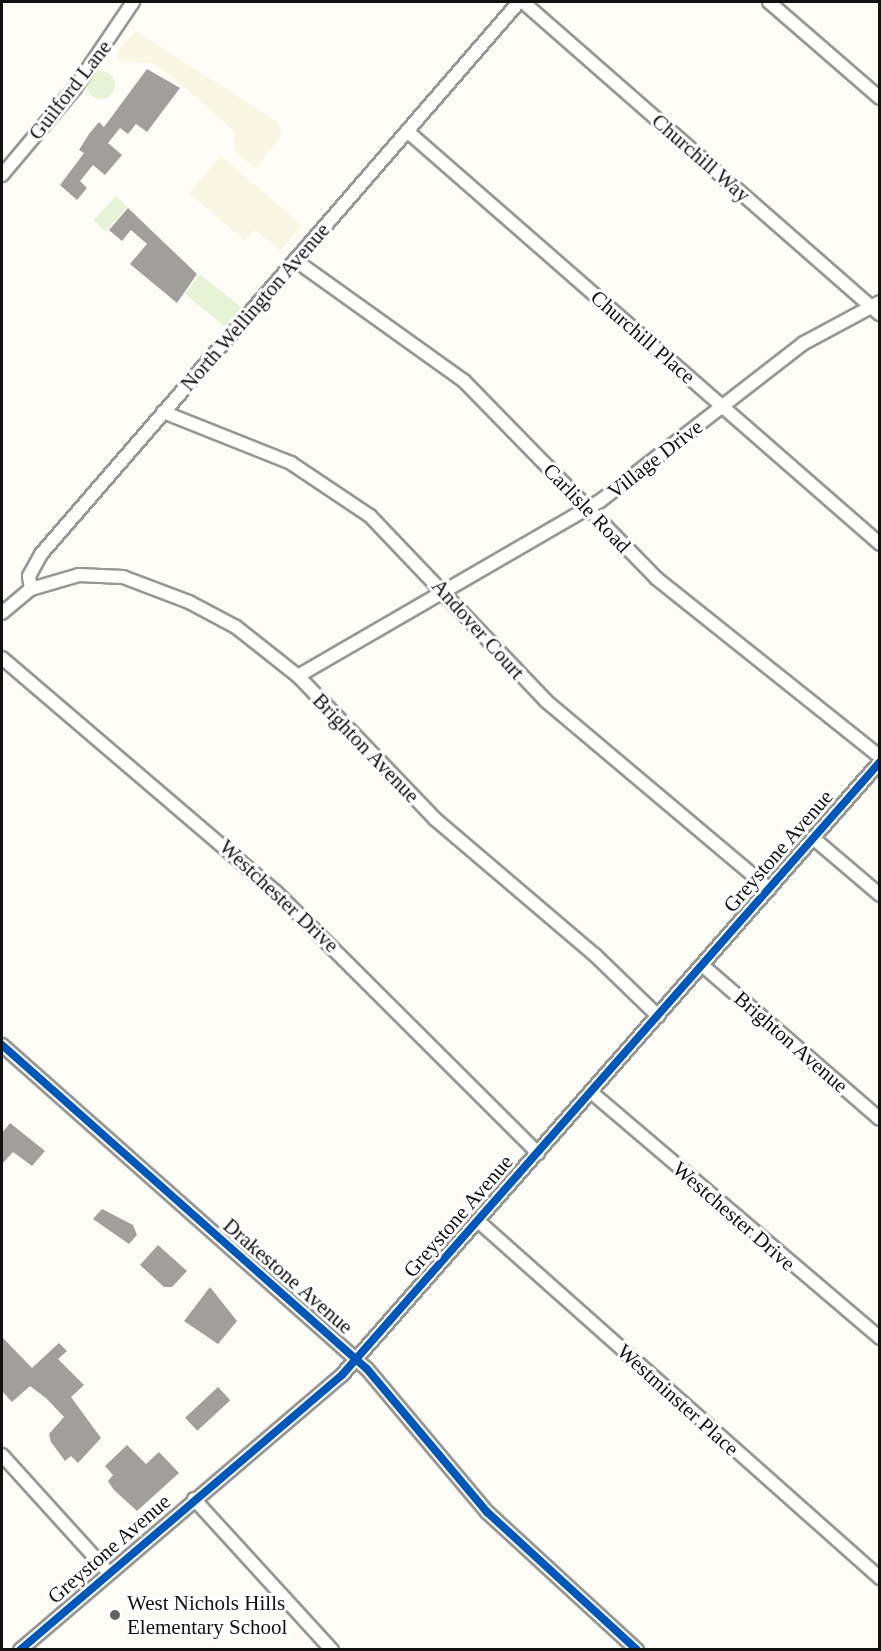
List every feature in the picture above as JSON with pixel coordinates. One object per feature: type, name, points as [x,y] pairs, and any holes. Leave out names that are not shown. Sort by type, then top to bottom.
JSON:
[{"type":"street","name":"Guilford Lane","points":[[2,175],[75,88],[133,2]]},
{"type":"street","name":"North Wellington Avenue","points":[[31,589],[29,576],[42,552],[521,2]]},
{"type":"street","name":"Churchill Way","points":[[521,2],[876,307]]},
{"type":"street","points":[[769,2],[879,99]]},
{"type":"street","name":"Churchill Place","points":[[407,131],[879,544]]},
{"type":"street","name":"Carlisle Road","points":[[296,260],[464,381],[586,510],[700,615],[879,757]]},
{"type":"street","name":"Village Drive","points":[[298,676],[586,510],[804,343],[876,307]]},
{"type":"street","name":"Andover Court","points":[[163,412],[262,450],[317,478],[378,523],[546,701],[769,888]]},
{"type":"street","name":"Brighton Avenue","points":[[31,589],[79,575],[141,582],[236,627],[298,676],[435,819],[595,955],[658,1016]]},
{"type":"street","points":[[2,613],[31,589]]},
{"type":"street","name":"Westchester Drive","points":[[2,658],[276,892],[538,1153]]},
{"type":"street","name":"Greystone Avenue","points":[[20,1650],[357,1359],[879,762]]},
{"type":"street","points":[[813,838],[879,895]]},
{"type":"street","name":"Brighton Avenue","points":[[702,965],[879,1119]]},
{"type":"street","name":"Drakestone Avenue","points":[[2,1045],[357,1359],[488,1512],[637,1650]]},
{"type":"street","name":"Westchester Drive","points":[[591,1092],[879,1338]]},
{"type":"street","name":"Westminster Place","points":[[478,1221],[879,1578]]},
{"type":"street","points":[[2,1455],[108,1572]]},
{"type":"street","points":[[194,1499],[333,1650]]},
{"type":"shaded area","points":[[136,31],[277,122],[282,134],[256,168],[235,153],[234,131],[174,78],[152,63],[119,61],[117,51]]},
{"type":"shaded area","points":[[221,156],[302,225],[280,251],[255,230],[245,241],[189,193]]},
{"type":"green space","points":[[101,71],[111,75],[115,85],[111,95],[101,99],[91,95],[87,85],[91,75]]},
{"type":"green space","points":[[116,196],[128,207],[105,231],[93,220]]},
{"type":"green space","points":[[200,274],[244,310],[229,329],[184,293]]},
{"type":"building","points":[[147,69],[180,88],[147,132],[136,124],[128,134],[120,128],[108,143],[122,155],[105,175],[93,165],[80,181],[87,188],[77,200],[60,185],[84,153],[79,150],[89,134],[99,122],[104,127]]},
{"type":"building","points":[[128,208],[197,274],[177,303],[130,264],[147,244],[131,230],[122,241],[109,230]]},
{"type":"building","points":[[10,1123],[45,1151],[32,1166],[13,1152],[2,1164],[2,1133]]},
{"type":"building","points":[[102,1209],[133,1225],[137,1235],[129,1244],[93,1219]]},
{"type":"building","points":[[158,1245],[187,1271],[172,1287],[164,1287],[140,1265]]},
{"type":"building","points":[[210,1287],[237,1321],[218,1344],[184,1321]]},
{"type":"building","points":[[2,1337],[32,1368],[59,1343],[67,1351],[58,1359],[84,1385],[71,1397],[101,1438],[78,1463],[71,1456],[65,1461],[51,1442],[49,1434],[64,1417],[47,1399],[30,1386],[12,1402],[2,1391]]},
{"type":"building","points":[[218,1387],[230,1400],[197,1431],[185,1418]]},
{"type":"building","points":[[127,1445],[146,1464],[159,1452],[179,1473],[137,1511],[114,1490],[108,1481],[113,1475],[105,1466]]},
{"type":"cycle path","points":[[20,1650],[342,1375],[880,762]]},
{"type":"cycle path","points":[[2,1045],[367,1369],[487,1512],[637,1650]]},
{"type":"place","name":"West Nichols Hills Elementary School","points":[[115,1615]]}]
